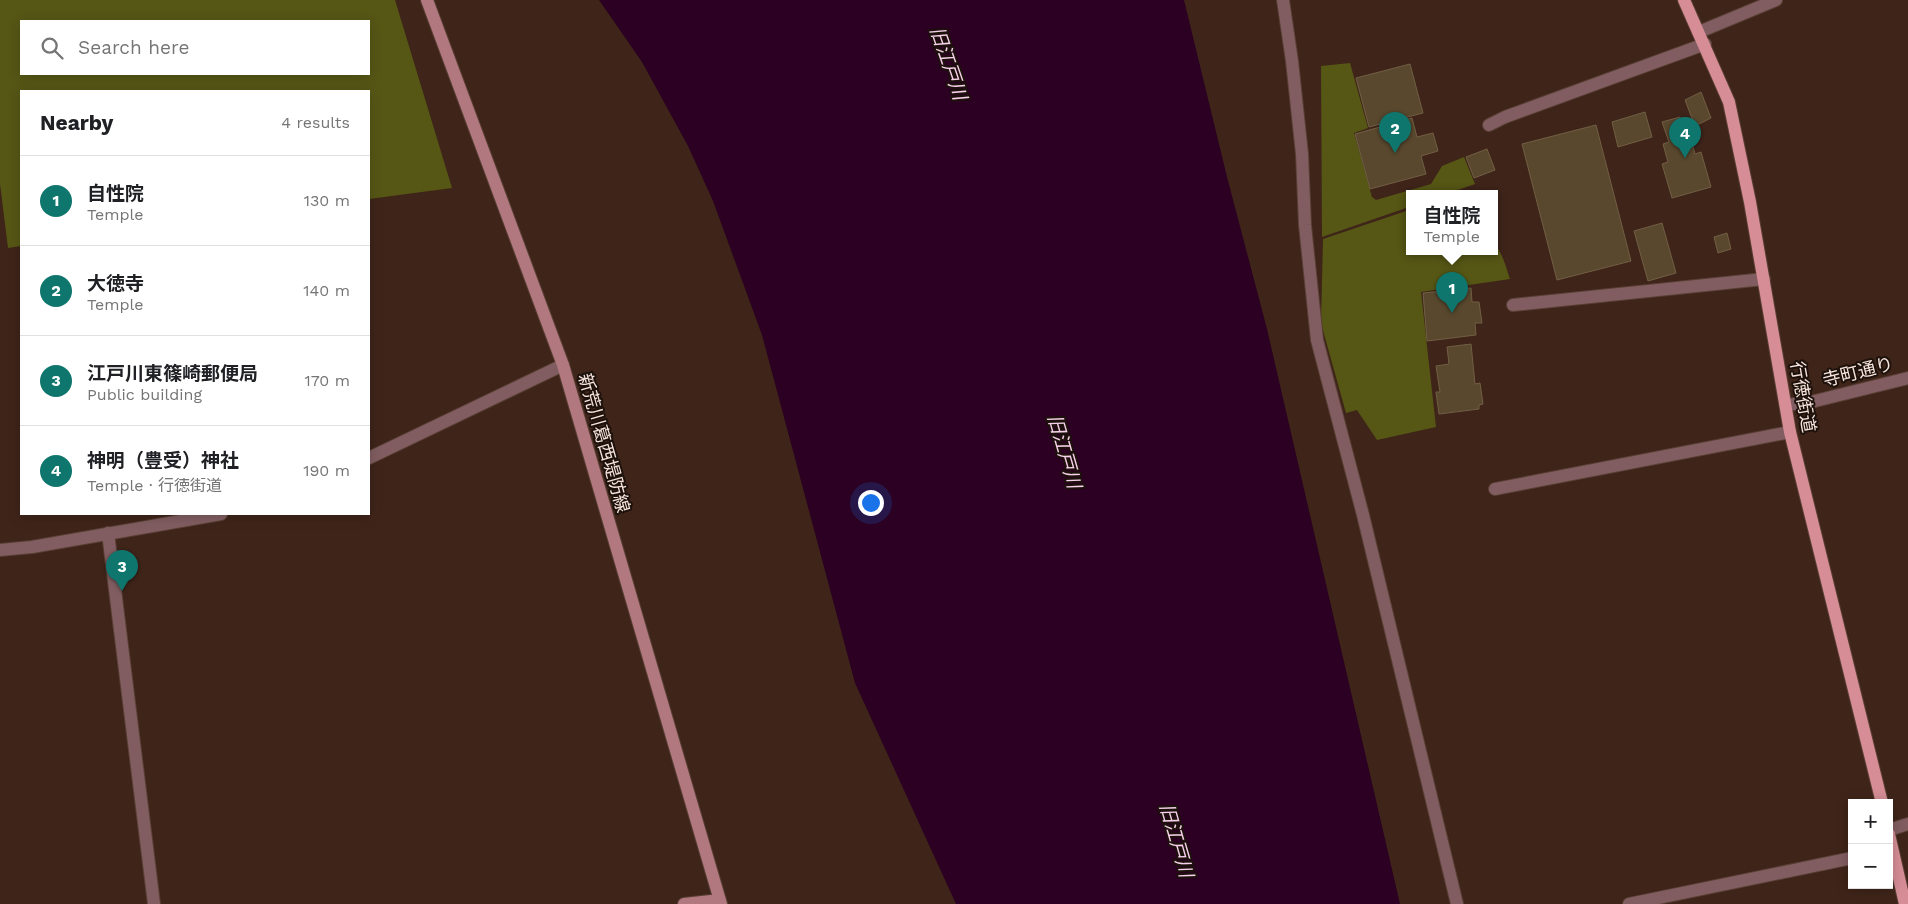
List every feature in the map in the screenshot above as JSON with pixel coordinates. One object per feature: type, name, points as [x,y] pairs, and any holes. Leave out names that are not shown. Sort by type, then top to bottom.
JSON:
[{"type":"main road","name":"新荒川葛西堤防線","points":[[428,0],[563,365],[721,902]]},
{"type":"main road","name":"行徳街道","points":[[1684,0],[1729,102],[1750,202],[1790,432],[1881,799]]},
{"type":"main road","points":[[1893,859],[1905,904]]},
{"type":"main road","points":[[684,904],[721,902]]},
{"type":"street","points":[[1283,0],[1302,154],[1306,234],[1317,340],[1363,515],[1457,904]]},
{"type":"street","points":[[1699,32],[1776,0]]},
{"type":"street","points":[[1489,125],[1505,117],[1705,44]]},
{"type":"street","points":[[1514,306],[1764,279]]},
{"type":"street","points":[[370,458],[563,365]]},
{"type":"street","name":"寺町通り","points":[[1786,405],[1810,402],[1908,378]]},
{"type":"street","points":[[1495,489],[1790,432]]},
{"type":"street","points":[[0,550],[32,547],[215,515]]},
{"type":"street","points":[[108,534],[154,904]]},
{"type":"street","points":[[1893,829],[1908,824]]},
{"type":"street","points":[[1629,904],[1848,859]]},
{"type":"shaded area","points":[[0,0],[395,0],[452,188],[370,199],[370,90],[20,90],[20,246],[8,248],[0,184]]},
{"type":"shaded area","points":[[1350,63],[1368,128],[1354,133],[1372,197],[1376,200],[1406,191],[1406,208],[1322,237],[1321,66]]},
{"type":"shaded area","points":[[1464,157],[1475,184],[1458,190],[1410,190],[1431,184],[1442,166]]},
{"type":"shaded area","points":[[1406,211],[1406,255],[1498,255],[1498,248],[1510,279],[1421,292],[1436,427],[1377,440],[1357,410],[1346,413],[1321,323],[1323,239]]},
{"type":"water","name":"旧江戸川","points":[[599,0],[1184,0],[1227,177],[1267,329],[1400,904],[956,904],[855,683],[762,335],[713,201],[688,146],[642,62]]},
{"type":"building","points":[[1410,64],[1423,113],[1369,127],[1356,78]]},
{"type":"building","points":[[1701,92],[1711,118],[1695,126],[1685,100]]},
{"type":"building","points":[[1645,112],[1652,137],[1618,147],[1612,122]]},
{"type":"building","points":[[1680,117],[1685,137],[1690,136],[1695,154],[1701,152],[1711,187],[1672,198],[1662,164],[1668,162],[1663,144],[1669,142],[1662,122]]},
{"type":"building","points":[[1412,118],[1417,137],[1433,133],[1438,151],[1421,156],[1426,174],[1370,189],[1355,134]]},
{"type":"building","points":[[1596,125],[1631,261],[1557,280],[1522,144]]},
{"type":"building","points":[[1487,149],[1495,170],[1474,178],[1466,157]]},
{"type":"building","points":[[1662,223],[1676,273],[1648,281],[1634,231]]},
{"type":"building","points":[[1727,233],[1731,249],[1718,253],[1714,237]]},
{"type":"building","points":[[1471,288],[1472,302],[1479,302],[1482,323],[1475,323],[1476,335],[1427,341],[1423,293]]},
{"type":"building","points":[[1471,344],[1475,384],[1480,383],[1483,404],[1479,405],[1479,409],[1439,414],[1436,392],[1440,392],[1436,366],[1449,364],[1447,347]]},
{"type":"place","name":"大徳寺","points":[[1395,153]]},
{"type":"place","name":"神明（豊受）神社","points":[[1685,158]]},
{"type":"place","name":"自性院","points":[[1452,313]]},
{"type":"place","name":"江戸川東篠崎郵便局","points":[[122,591]]}]
